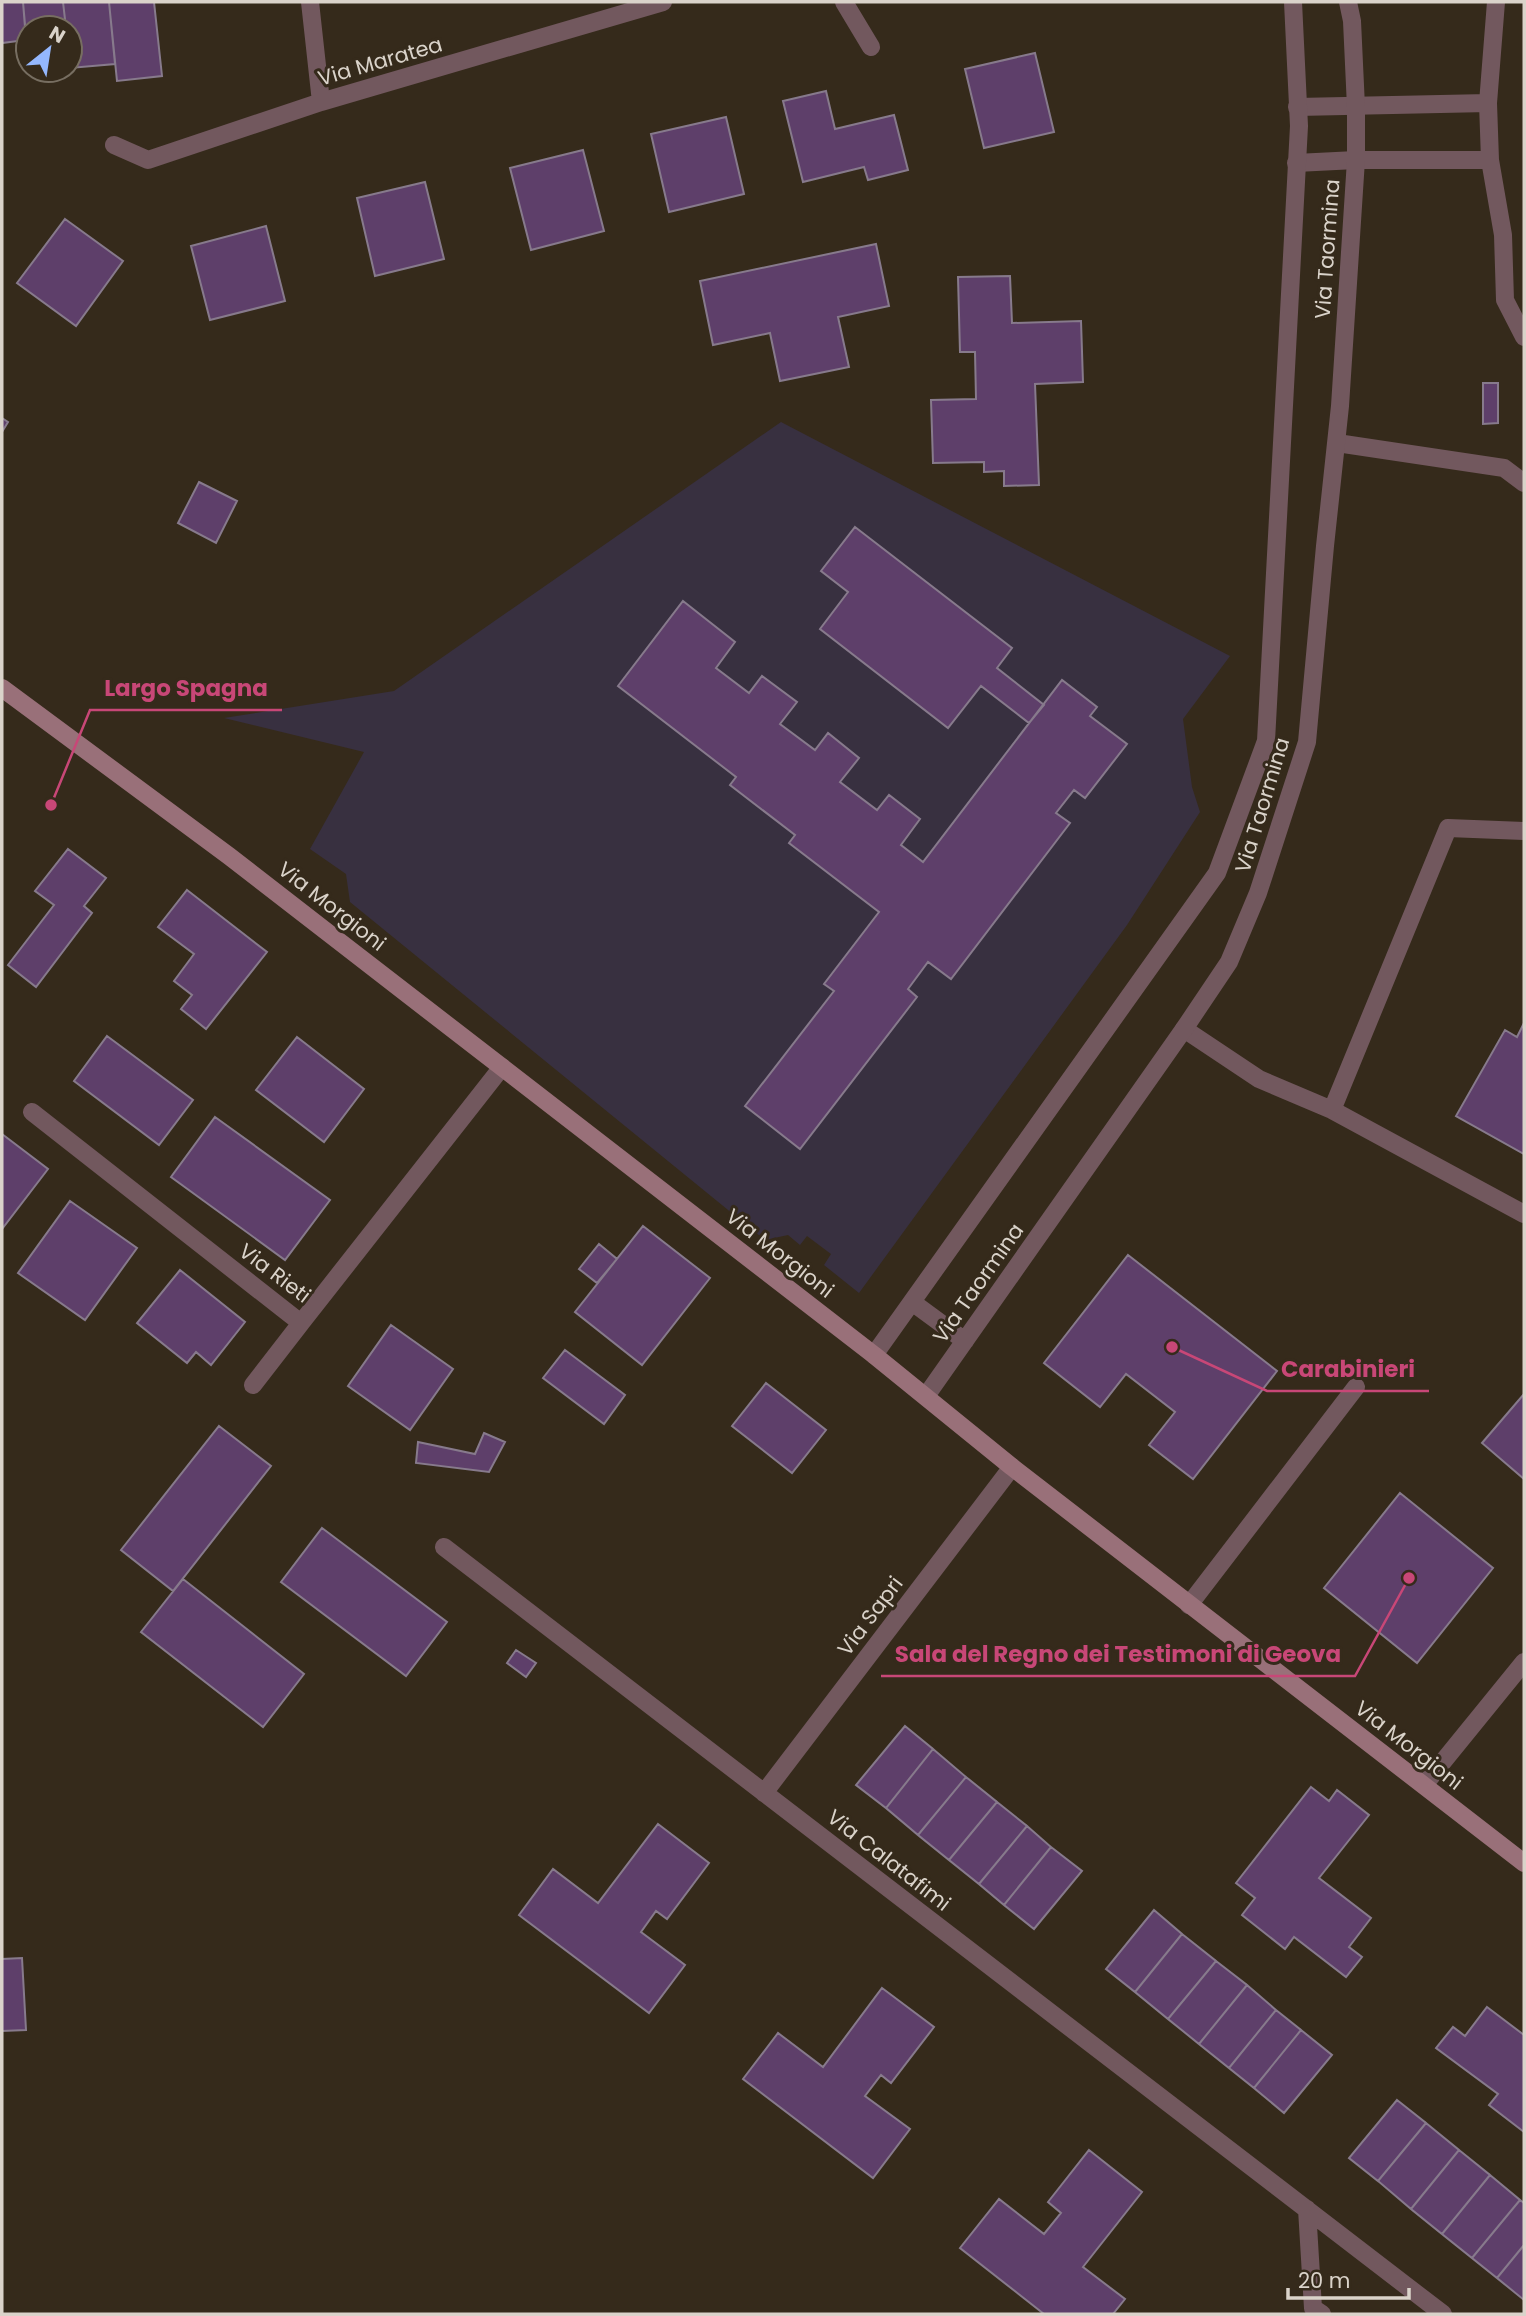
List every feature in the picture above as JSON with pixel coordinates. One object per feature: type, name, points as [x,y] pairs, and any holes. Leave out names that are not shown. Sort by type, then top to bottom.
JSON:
[{"type":"street","points":[[310,2],[321,102]]},
{"type":"street","name":"Via Maratea","points":[[114,145],[148,160],[321,102],[663,2]]},
{"type":"street","points":[[844,2],[871,47]]},
{"type":"street","name":"Via Taormina","points":[[874,1355],[1217,873],[1266,741],[1296,163],[1293,2]]},
{"type":"street","name":"Via Taormina","points":[[926,1396],[1229,962],[1258,893],[1307,742],[1337,443],[1356,160],[1352,21],[1348,2]]},
{"type":"street","points":[[1496,2],[1488,103],[1490,160],[1503,234],[1505,300],[1524,337]]},
{"type":"street","points":[[1297,107],[1488,103]]},
{"type":"street","points":[[1296,163],[1490,160]]},
{"type":"street","points":[[1337,443],[1504,468],[1524,483]]},
{"type":"street","name":"Via Morgioni","points":[[2,688],[229,856],[1524,1863]]},
{"type":"street","points":[[1332,1110],[1448,828],[1524,831]]},
{"type":"street","points":[[1184,1029],[1259,1079],[1332,1110],[1524,1214]]},
{"type":"street","name":"Via Rieti","points":[[32,1112],[301,1324],[502,1067]]},
{"type":"street","points":[[912,1302],[965,1342]]},
{"type":"street","points":[[253,1385],[301,1324]]},
{"type":"street","points":[[1189,1605],[1356,1387]]},
{"type":"street","name":"Via Sapri","points":[[764,1793],[1012,1467]]},
{"type":"street","name":"Via Calatafimi","points":[[444,1547],[1443,2314]]},
{"type":"street","points":[[1424,1785],[1524,1662]]},
{"type":"street","points":[[1307,2209],[1313,2308],[1322,2314]]},
{"type":"shaded area","points":[[781,422],[1230,656],[1183,719],[1192,787],[1200,812],[1127,925],[859,1293],[824,1265],[831,1254],[807,1236],[800,1245],[788,1235],[765,1240],[350,902],[346,874],[310,849],[364,752],[224,718],[394,691]]},
{"type":"building","points":[[2,2],[23,2],[24,14],[14,14],[14,42],[2,43]]},
{"type":"building","points":[[23,2],[63,2],[64,14],[24,14]]},
{"type":"building","points":[[63,2],[109,2],[115,64],[84,67],[84,14],[64,14]]},
{"type":"building","points":[[109,2],[154,2],[162,76],[117,81]]},
{"type":"building","points":[[1035,53],[1054,132],[984,148],[965,69]]},
{"type":"building","points":[[826,91],[835,129],[894,115],[908,170],[868,180],[864,167],[803,182],[783,101]]},
{"type":"building","points":[[726,117],[744,194],[669,212],[651,134]]},
{"type":"building","points":[[583,150],[604,231],[531,250],[510,168]]},
{"type":"building","points":[[425,182],[444,259],[375,276],[357,198]]},
{"type":"building","points":[[65,219],[123,261],[76,326],[17,283]]},
{"type":"building","points":[[266,226],[285,301],[210,320],[191,246]]},
{"type":"building","points":[[876,244],[889,306],[838,317],[849,367],[780,381],[770,333],[713,345],[700,281]]},
{"type":"building","points":[[1010,276],[1012,323],[1081,321],[1083,382],[1035,384],[1039,485],[1004,486],[1004,471],[984,472],[984,462],[933,463],[931,400],[976,399],[975,352],[960,352],[958,277]]},
{"type":"building","points":[[1483,383],[1498,383],[1498,423],[1483,424]]},
{"type":"building","points":[[2,418],[8,422],[2,432]]},
{"type":"building","points":[[199,482],[237,501],[216,543],[178,523]]},
{"type":"building","points":[[855,527],[1012,648],[997,668],[1044,705],[1029,723],[981,686],[948,728],[820,629],[848,592],[821,571]]},
{"type":"building","points":[[683,601],[735,642],[716,668],[749,693],[762,676],[797,702],[780,724],[815,750],[828,733],[859,758],[840,782],[877,810],[889,795],[920,819],[901,845],[923,862],[1062,680],[1097,707],[1090,716],[1127,744],[1085,798],[1074,790],[1056,813],[1070,823],[951,979],[928,962],[908,989],[917,997],[800,1149],[745,1106],[834,991],[824,984],[879,912],[789,843],[795,835],[730,785],[736,777],[618,686]]},
{"type":"building","points":[[68,849],[106,878],[84,906],[92,913],[36,987],[8,965],[54,905],[35,891]]},
{"type":"building","points":[[187,890],[267,952],[206,1029],[181,1009],[192,995],[174,981],[194,954],[158,927]]},
{"type":"building","points":[[1524,1023],[1524,1154],[1456,1116],[1505,1030],[1517,1037]]},
{"type":"building","points":[[107,1036],[193,1100],[159,1145],[74,1081]]},
{"type":"building","points":[[297,1037],[364,1089],[324,1142],[256,1090]]},
{"type":"building","points":[[215,1117],[330,1200],[285,1260],[171,1177]]},
{"type":"building","points":[[2,1134],[48,1169],[2,1229]]},
{"type":"building","points":[[70,1201],[137,1248],[85,1320],[18,1273]]},
{"type":"building","points":[[643,1226],[710,1278],[642,1365],[575,1312]]},
{"type":"building","points":[[599,1244],[617,1259],[597,1283],[579,1269]]},
{"type":"building","points":[[1128,1255],[1277,1371],[1193,1479],[1149,1445],[1175,1412],[1126,1374],[1100,1407],[1044,1363]]},
{"type":"building","points":[[180,1270],[245,1322],[211,1365],[196,1352],[187,1363],[137,1323]]},
{"type":"building","points":[[391,1325],[453,1369],[410,1430],[348,1386]]},
{"type":"building","points":[[565,1350],[625,1395],[604,1424],[543,1378]]},
{"type":"building","points":[[766,1383],[826,1430],[792,1473],[732,1426]]},
{"type":"building","points":[[1524,1394],[1524,1479],[1482,1443]]},
{"type":"building","points":[[219,1426],[271,1466],[173,1591],[121,1550]]},
{"type":"building","points":[[484,1433],[505,1442],[489,1472],[416,1463],[418,1442],[475,1454]]},
{"type":"building","points":[[1400,1493],[1493,1568],[1417,1663],[1324,1588]]},
{"type":"building","points":[[322,1528],[447,1622],[406,1676],[281,1582]]},
{"type":"building","points":[[183,1579],[304,1674],[263,1727],[141,1632]]},
{"type":"building","points":[[516,1650],[536,1663],[526,1677],[507,1663]]},
{"type":"building","points":[[905,1726],[933,1749],[886,1808],[856,1785]]},
{"type":"building","points":[[933,1749],[966,1777],[918,1835],[886,1808]]},
{"type":"building","points":[[966,1777],[997,1802],[949,1860],[918,1835]]},
{"type":"building","points":[[1311,1787],[1329,1801],[1337,1790],[1369,1815],[1319,1878],[1371,1918],[1349,1947],[1362,1957],[1346,1977],[1294,1937],[1285,1949],[1242,1915],[1255,1898],[1236,1883]]},
{"type":"building","points":[[997,1802],[1027,1826],[979,1884],[949,1860]]},
{"type":"building","points":[[658,1824],[709,1863],[667,1919],[656,1911],[641,1932],[685,1965],[649,2013],[519,1915],[553,1869],[598,1903]]},
{"type":"building","points":[[1027,1826],[1051,1847],[1004,1905],[979,1884]]},
{"type":"building","points":[[1051,1847],[1082,1871],[1034,1929],[1004,1905]]},
{"type":"building","points":[[1154,1910],[1182,1934],[1135,1992],[1106,1969]]},
{"type":"building","points":[[1182,1934],[1216,1961],[1168,2019],[1135,1992]]},
{"type":"building","points":[[22,1958],[26,2030],[2,2031],[2,1959]]},
{"type":"building","points":[[1216,1961],[1247,1985],[1199,2044],[1168,2019]]},
{"type":"building","points":[[1247,1985],[1276,2010],[1229,2068],[1199,2044]]},
{"type":"building","points":[[882,1988],[934,2027],[891,2083],[881,2075],[865,2096],[910,2129],[873,2178],[743,2079],[778,2033],[823,2067]]},
{"type":"building","points":[[1487,2007],[1524,2035],[1524,2132],[1489,2105],[1498,2094],[1436,2048],[1453,2027],[1465,2036]]},
{"type":"building","points":[[1276,2010],[1301,2030],[1254,2088],[1229,2068]]},
{"type":"building","points":[[1301,2030],[1332,2055],[1284,2113],[1254,2088]]},
{"type":"building","points":[[1397,2100],[1426,2123],[1378,2181],[1349,2158]]},
{"type":"building","points":[[1426,2123],[1459,2150],[1411,2209],[1378,2181]]},
{"type":"building","points":[[1089,2150],[1142,2192],[1083,2267],[1125,2299],[1113,2314],[1044,2314],[960,2248],[999,2199],[1044,2234],[1061,2213],[1048,2202]]},
{"type":"building","points":[[1459,2150],[1490,2175],[1442,2234],[1411,2209]]},
{"type":"building","points":[[1490,2175],[1520,2200],[1472,2258],[1442,2234]]},
{"type":"building","points":[[1520,2200],[1524,2203],[1524,2245],[1497,2278],[1472,2258]]},
{"type":"building","points":[[1524,2245],[1524,2300],[1497,2278]]},
{"type":"place","name":"Largo Spagna","points":[[51,805]]},
{"type":"place","name":"Carabinieri","points":[[1172,1347]]},
{"type":"place","name":"Sala del Regno dei Testimoni di Geova","points":[[1409,1578]]}]
